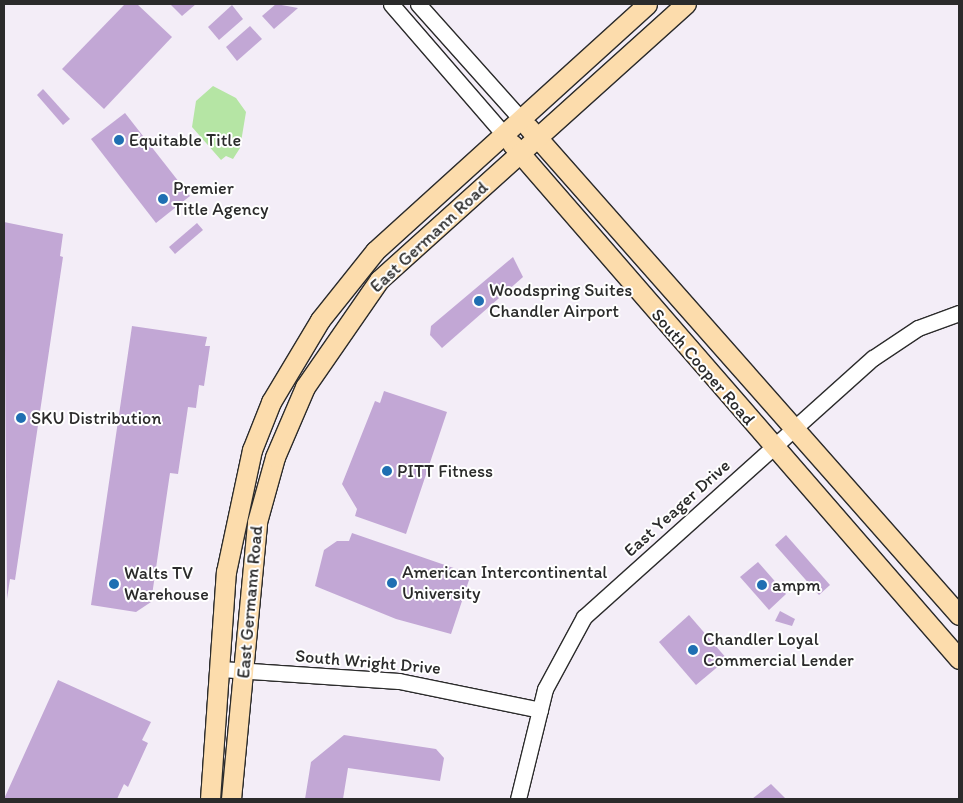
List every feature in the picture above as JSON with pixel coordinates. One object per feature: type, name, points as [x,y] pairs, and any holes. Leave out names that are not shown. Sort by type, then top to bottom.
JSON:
[{"type":"main road","name":"East Germann Road","points":[[210,799],[221,669],[226,572],[234,525],[252,450],[268,410],[334,300],[400,226],[502,132],[647,4]]},
{"type":"main road","name":"East Germann Road","points":[[231,799],[250,560],[275,457],[305,387],[361,304],[405,254],[686,4]]},
{"type":"main road","name":"South Cooper Road","points":[[519,117],[785,438],[959,659]]},
{"type":"main road","name":"South Cooper Road","points":[[502,132],[519,153],[785,438],[959,615]]},
{"type":"main road","points":[[361,304],[364,280],[393,245],[400,226]]},
{"type":"street","name":"South Cooper Road","points":[[391,4],[502,132]]},
{"type":"street","name":"South Cooper Road","points":[[418,4],[519,117]]},
{"type":"street","name":"East Yeager Drive","points":[[518,799],[540,710],[554,668],[584,617],[896,341],[959,313]]},
{"type":"street","name":"South Wright Drive","points":[[221,669],[399,681],[540,710]]},
{"type":"green space","points":[[213,86],[236,98],[246,112],[240,148],[233,159],[226,156],[221,160],[192,127],[196,101]]},
{"type":"building","points":[[125,4],[137,4],[172,37],[104,109],[62,69]]},
{"type":"building","points":[[170,4],[196,4],[182,16]]},
{"type":"building","points":[[276,4],[298,8],[274,29],[262,16]]},
{"type":"building","points":[[232,5],[243,19],[219,40],[208,27]]},
{"type":"building","points":[[250,26],[262,39],[237,61],[226,47]]},
{"type":"building","points":[[43,89],[70,119],[63,125],[37,95]]},
{"type":"building","points":[[125,113],[190,196],[156,223],[91,139]]},
{"type":"building","name":"SKU Distribution","points":[[4,222],[63,234],[60,256],[63,257],[15,580],[10,579],[7,599]]},
{"type":"building","points":[[197,223],[203,230],[175,254],[169,247]]},
{"type":"building","name":"Woodspring Suites Chandler Airport","points":[[513,257],[523,277],[442,348],[430,335],[431,326]]},
{"type":"building","points":[[132,326],[207,337],[205,346],[210,346],[204,386],[199,385],[196,408],[188,407],[178,474],[170,473],[151,602],[136,612],[91,605]]},
{"type":"building","name":"PITT Fitness","points":[[384,391],[447,412],[406,534],[355,516],[357,509],[342,484],[375,401],[380,403]]},
{"type":"building","name":"American Intercontinental University","points":[[352,533],[471,574],[451,634],[396,619],[315,586],[324,550],[337,541],[349,541]]},
{"type":"building","points":[[786,535],[830,585],[819,595],[775,545]]},
{"type":"building","name":"ampm","points":[[758,562],[786,594],[769,610],[740,577]]},
{"type":"building","points":[[780,611],[795,619],[792,626],[775,621]]},
{"type":"building","name":"Chandler Loyal Commercial Lender","points":[[689,615],[727,659],[696,685],[659,642]]},
{"type":"building","points":[[58,680],[151,722],[142,740],[148,743],[128,787],[124,784],[117,799],[4,799]]},
{"type":"building","points":[[344,735],[436,749],[444,758],[440,781],[348,768],[343,799],[305,799],[311,762]]},
{"type":"building","points":[[771,784],[786,799],[752,799]]},
{"type":"place","name":"Equitable Title","points":[[119,140]]},
{"type":"place","name":"Premier Title Agency","points":[[163,199]]},
{"type":"place","name":"Woodspring Suites Chandler Airport","points":[[479,301]]},
{"type":"place","name":"SKU Distribution","points":[[21,418]]},
{"type":"place","name":"PITT Fitness","points":[[387,471]]},
{"type":"place","name":"American Intercontinental University","points":[[392,583]]},
{"type":"place","name":"Walts TV Warehouse","points":[[114,584]]},
{"type":"place","name":"ampm","points":[[762,585]]},
{"type":"place","name":"Chandler Loyal Commercial Lender","points":[[693,650]]}]
